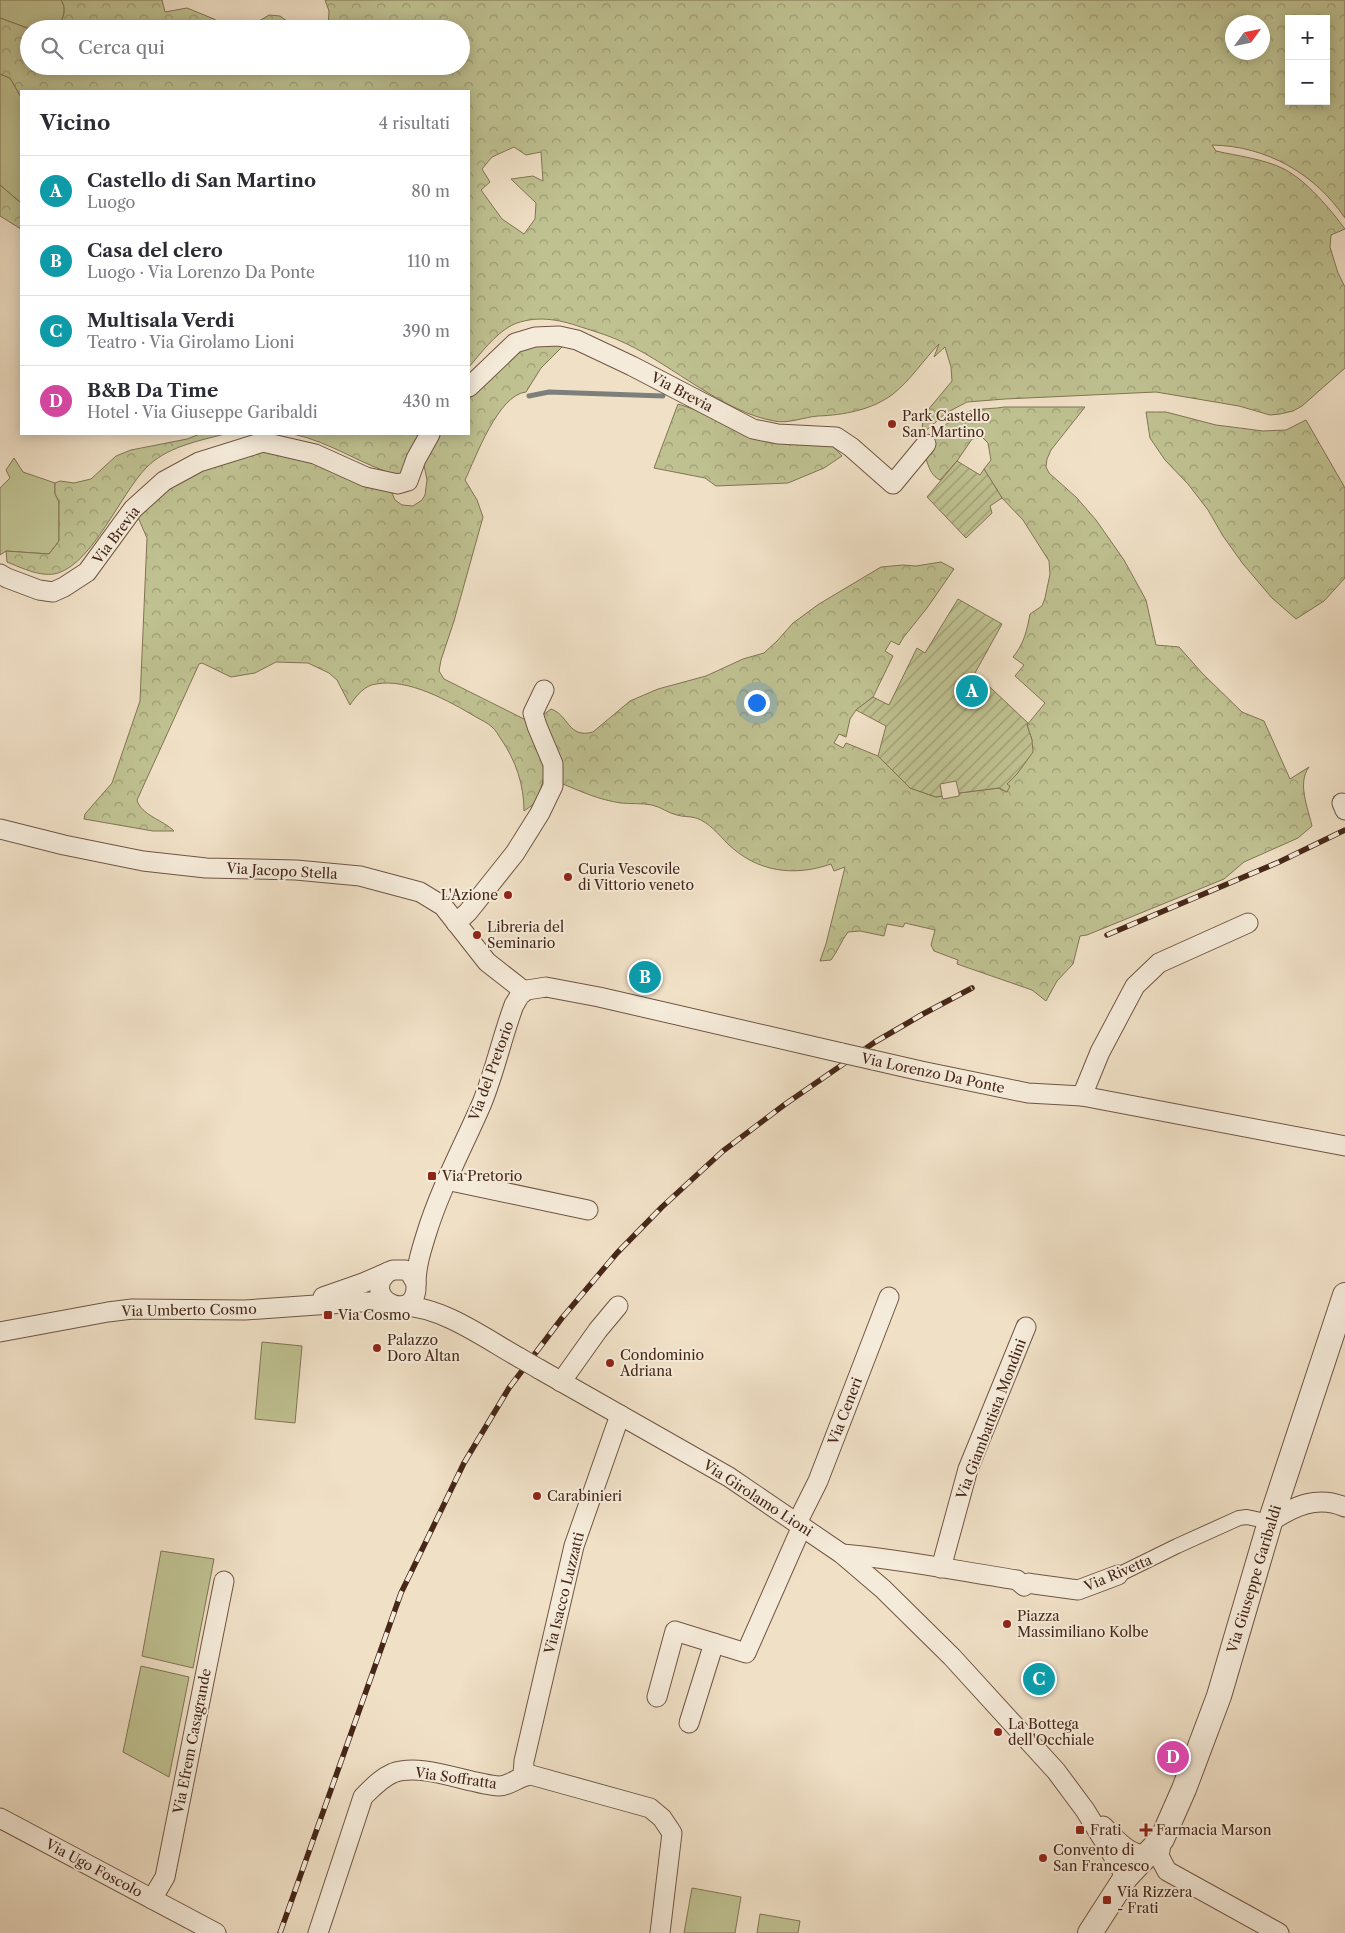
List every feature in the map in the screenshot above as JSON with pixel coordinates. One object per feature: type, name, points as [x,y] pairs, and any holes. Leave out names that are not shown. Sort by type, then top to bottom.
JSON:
[{"type":"street","name":"Via Brevia","points":[[470,386],[515,343],[535,338],[559,336],[577,340],[632,366],[754,429],[778,434],[836,437],[852,447],[893,484],[926,444]]},
{"type":"street","name":"Via Brevia","points":[[0,574],[39,590],[53,592],[64,587],[92,567],[133,509],[164,482],[199,462],[263,442],[315,454],[366,477],[398,484],[408,481],[416,459],[429,435]]},
{"type":"street","points":[[456,923],[468,912],[516,853],[540,813],[553,786],[553,764],[533,713],[544,690]]},
{"type":"street","name":"Via Jacopo Stella","points":[[0,829],[64,846],[143,860],[206,868],[296,870],[360,876],[420,892],[443,906],[487,962],[524,992]]},
{"type":"street","points":[[1082,1096],[1100,1052],[1135,986],[1158,963],[1248,923]]},
{"type":"street","name":"Via Lorenzo Da Ponte","points":[[524,992],[532,988],[546,987],[599,997],[873,1060],[1028,1093],[1082,1096],[1345,1146]]},
{"type":"street","name":"Via del Pretorio","points":[[416,1283],[421,1251],[432,1214],[483,1101],[512,1013],[517,1000],[524,992]]},
{"type":"street","points":[[446,1180],[588,1210]]},
{"type":"street","name":"Via del Pretorio","points":[[391,1271],[409,1251],[432,1214]]},
{"type":"street","points":[[405,1270],[410,1273],[416,1283],[416,1294],[409,1303],[395,1304],[383,1298],[380,1286],[384,1276],[391,1271],[405,1270]]},
{"type":"street","name":"Via Umberto Cosmo","points":[[290,1307],[355,1286],[391,1271]]},
{"type":"street","name":"Via Giuseppe Garibaldi","points":[[1090,1933],[1126,1877],[1154,1847],[1184,1789],[1216,1704],[1270,1522],[1345,1295]]},
{"type":"street","name":"Via Ceneri","points":[[714,1643],[746,1653],[818,1481],[889,1297]]},
{"type":"street","name":"Via Umberto Cosmo","points":[[0,1332],[132,1309],[245,1310],[359,1302],[395,1304]]},
{"type":"street","name":"Via Girolamo Lioni","points":[[395,1304],[421,1307],[444,1315],[728,1477],[842,1554],[922,1626],[1056,1771],[1085,1810]]},
{"type":"street","points":[[562,1382],[598,1330],[618,1306]]},
{"type":"street","name":"Via Giambattista Mondini","points":[[941,1568],[968,1469],[1026,1327]]},
{"type":"street","name":"Via Isacco Luzzatti","points":[[523,1775],[524,1761],[574,1546],[620,1415]]},
{"type":"street","points":[[1270,1522],[1292,1508],[1311,1502],[1328,1501],[1345,1506]]},
{"type":"street","name":"Via Rivetta","points":[[842,1554],[890,1558],[1017,1580],[1024,1586],[1029,1583],[1078,1590],[1118,1575],[1239,1518],[1246,1517],[1270,1522]]},
{"type":"street","name":"Via Efrem Casagrande","points":[[152,1899],[165,1877],[224,1581]]},
{"type":"street","points":[[656,1697],[675,1631],[714,1643],[689,1723]]},
{"type":"street","name":"Via Soffratta","points":[[318,1933],[363,1797],[376,1784],[394,1773],[416,1770],[502,1786],[523,1775]]},
{"type":"street","points":[[523,1775],[531,1775],[650,1808],[662,1818],[672,1833],[660,1933]]},
{"type":"street","points":[[1085,1810],[1127,1849],[1140,1855],[1154,1847],[1167,1871],[1279,1933]]},
{"type":"street","points":[[1085,1810],[1126,1877]]},
{"type":"street","name":"Via Ugo Foscolo","points":[[0,1818],[152,1899],[184,1926],[216,1933]]},
{"type":"green space","points":[[0,0],[61,0],[64,7],[62,20],[20,20],[20,25],[0,18]]},
{"type":"green space","points":[[61,0],[162,0],[165,12],[187,8],[215,20],[62,20],[63,4]]},
{"type":"green space","points":[[325,0],[1345,0],[1345,218],[1319,188],[1288,165],[1252,151],[1212,145],[1216,151],[1268,163],[1293,174],[1318,196],[1345,229],[1331,235],[1330,247],[1338,273],[1345,287],[1345,368],[1302,406],[1293,411],[1280,414],[1270,415],[1239,406],[1156,392],[1005,399],[967,402],[946,413],[922,434],[923,416],[952,381],[951,367],[945,347],[934,357],[939,344],[900,388],[876,404],[848,413],[785,422],[755,416],[736,408],[644,353],[616,339],[555,320],[529,320],[512,325],[494,339],[470,366],[470,90],[20,90],[20,95],[10,78],[0,74],[0,18],[20,25],[20,75],[470,75],[470,20],[328,20],[329,11]],"holes":[[[514,147],[526,155],[541,152],[543,181],[533,176],[511,179],[536,203],[535,219],[524,234],[502,219],[481,190],[490,182],[482,169],[492,157]]]},
{"type":"green space","points":[[269,15],[280,16],[286,20],[261,20]]},
{"type":"green space","points":[[0,74],[10,78],[20,95],[20,202],[0,185]]},
{"type":"green space","points":[[0,185],[20,202],[20,228],[0,216]]},
{"type":"green space","points":[[522,344],[564,345],[541,368],[526,392],[516,396],[497,415],[465,480],[477,500],[483,517],[439,671],[444,679],[532,723],[544,753],[545,774],[537,802],[524,811],[523,792],[515,765],[493,728],[453,704],[428,692],[401,684],[376,684],[365,689],[350,705],[337,680],[329,673],[308,663],[276,662],[255,673],[231,677],[202,663],[199,664],[137,800],[143,810],[174,831],[153,831],[84,819],[85,814],[112,783],[140,701],[147,538],[137,515],[181,477],[234,458],[262,452],[278,453],[354,475],[392,493],[395,500],[402,505],[413,506],[422,500],[425,495],[427,480],[424,465],[438,435],[470,435],[470,392]]},
{"type":"green space","points":[[678,404],[762,432],[828,441],[842,456],[824,468],[788,483],[716,486],[705,478],[654,468]]},
{"type":"green space","points":[[1005,407],[1085,407],[1051,450],[1046,467],[1049,473],[1076,497],[1096,520],[1124,560],[1146,600],[1156,645],[1179,647],[1202,673],[1242,712],[1264,721],[1290,779],[1309,767],[1304,780],[1304,788],[1312,826],[1298,838],[1244,862],[1224,879],[1087,935],[1080,936],[1073,964],[1057,981],[1046,1001],[1032,990],[957,964],[958,960],[934,951],[931,945],[935,930],[905,923],[903,927],[887,924],[884,936],[860,931],[848,932],[831,960],[820,961],[845,867],[834,871],[831,864],[817,868],[790,871],[764,866],[751,861],[739,853],[714,829],[701,820],[674,814],[652,805],[606,800],[563,784],[560,781],[543,715],[551,709],[562,716],[578,732],[593,732],[630,701],[658,689],[706,676],[743,659],[764,653],[793,623],[819,604],[881,567],[916,566],[941,562],[954,569],[899,645],[891,641],[885,651],[893,656],[873,697],[856,710],[850,719],[846,737],[839,734],[834,743],[843,748],[846,743],[878,756],[910,788],[936,797],[942,796],[943,799],[959,796],[959,793],[999,788],[1003,791],[1006,784],[1017,774],[1032,740],[1027,725],[1045,703],[1015,676],[1024,665],[1013,657],[1022,642],[1030,614],[1042,606],[1045,598],[1050,574],[1049,561],[1023,520],[1002,498],[984,469],[991,460],[988,443],[982,437],[972,439],[957,461],[940,480],[932,472],[927,462],[926,454],[932,438],[955,418],[974,410]]},
{"type":"green space","points":[[1146,412],[1166,412],[1216,425],[1263,431],[1286,430],[1306,420],[1345,488],[1345,578],[1324,601],[1296,619],[1272,598],[1243,564],[1223,536],[1208,510],[1188,484],[1165,460],[1150,438]]},
{"type":"green space","points":[[197,435],[221,435],[183,446],[154,461],[136,480],[83,556],[71,566],[58,573],[45,574],[32,572],[7,562],[6,551],[49,554],[59,541],[59,502],[55,494],[55,483],[60,481],[74,483],[91,479],[116,456],[131,450],[187,439]]},
{"type":"green space","points":[[296,435],[420,435],[400,476],[386,472]]},
{"type":"green space","points":[[14,458],[23,472],[55,483],[55,493],[59,502],[59,541],[49,554],[6,551],[0,555],[0,488],[10,478],[6,470]]},
{"type":"green space","points":[[957,461],[980,475],[984,469],[1002,498],[990,506],[992,513],[966,538],[927,497]]},
{"type":"green space","points":[[958,599],[1002,624],[975,673],[1028,723],[1033,752],[1007,784],[1010,786],[1007,792],[999,788],[959,793],[956,781],[940,784],[942,796],[936,797],[910,788],[878,756],[886,726],[856,710],[873,697],[889,705],[917,648],[925,653]]},
{"type":"green space","points":[[262,1342],[302,1346],[295,1423],[255,1419]]},
{"type":"green space","points":[[161,1551],[214,1559],[193,1668],[142,1656]]},
{"type":"green space","points":[[141,1666],[189,1677],[169,1777],[123,1752]]},
{"type":"green space","points":[[692,1888],[741,1897],[735,1933],[684,1933]]},
{"type":"green space","points":[[760,1914],[800,1921],[798,1933],[757,1933]]},
{"type":"waterway","points":[[529,396],[549,392],[663,396]]},
{"type":"railway","points":[[1107,935],[1279,862],[1345,830]]},
{"type":"railway","points":[[280,1933],[401,1593],[464,1463],[509,1388],[562,1318],[617,1253],[662,1207],[723,1151],[784,1105],[875,1042],[972,988]]},
{"type":"place","name":"Park Castello San Martino","points":[[892,424]]},
{"type":"place","name":"Castello di San Martino","points":[[972,691]]},
{"type":"place","name":"Curia Vescovile di Vittorio veneto","points":[[568,877]]},
{"type":"place","name":"L'Azione","points":[[508,895]]},
{"type":"place","name":"Libreria del Seminario","points":[[477,935]]},
{"type":"place","name":"Casa del clero","points":[[645,977]]},
{"type":"place","name":"Via Pretorio","points":[[432,1176]]},
{"type":"place","name":"Via Cosmo","points":[[328,1315]]},
{"type":"place","name":"Palazzo Doro Altan","points":[[377,1348]]},
{"type":"place","name":"Condominio Adriana","points":[[610,1363]]},
{"type":"place","name":"Carabinieri","points":[[537,1496]]},
{"type":"place","name":"Piazza Massimiliano Kolbe","points":[[1007,1624]]},
{"type":"place","name":"Multisala Verdi","points":[[1039,1679]]},
{"type":"place","name":"La Bottega dell'Occhiale","points":[[998,1732]]},
{"type":"place","name":"B&B Da Time","points":[[1173,1757]]},
{"type":"place","name":"Frati","points":[[1080,1830]]},
{"type":"place","name":"Farmacia Marson","points":[[1146,1830]]},
{"type":"place","name":"Convento di San Francesco","points":[[1043,1858]]},
{"type":"place","name":"Via Rizzera - Frati","points":[[1107,1900]]}]
